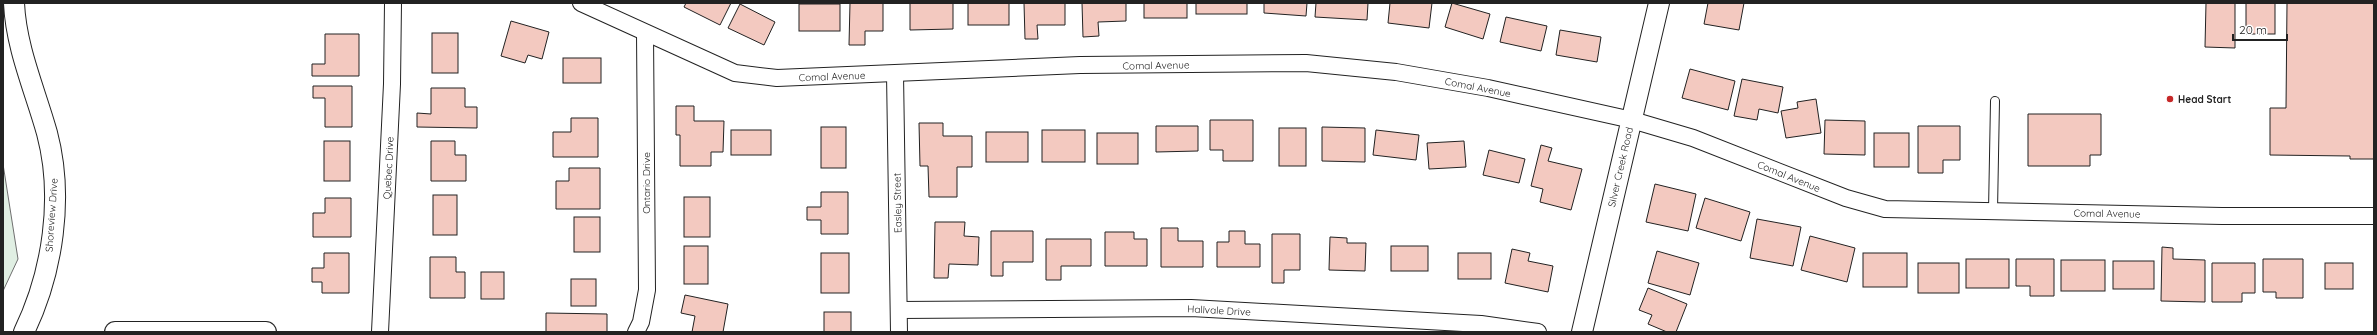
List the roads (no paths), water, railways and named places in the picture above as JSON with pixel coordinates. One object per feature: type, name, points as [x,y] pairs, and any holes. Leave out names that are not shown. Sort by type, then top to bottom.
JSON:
[{"type":"street","name":"Shoreview Drive","points":[[14,3],[19,40],[47,134],[56,182],[51,244],[36,308],[24,332]]},
{"type":"street","name":"Quebec Drive","points":[[380,332],[392,84],[393,3]]},
{"type":"street","name":"Comal Avenue","points":[[581,3],[645,33],[735,72],[777,78],[1080,65],[1306,63],[1396,72],[1488,88],[1632,120],[1693,138],[1846,198],[1885,209],[2214,216],[2374,216]]},
{"type":"street","name":"Silver Creek Road","points":[[1582,332],[1659,3]]},
{"type":"street","name":"Ontario Drive","points":[[636,332],[642,322],[647,290],[645,33]]},
{"type":"street","name":"Easley Street","points":[[895,74],[899,332]]},
{"type":"street","name":"Hallvale Drive","points":[[899,310],[1191,308],[1481,324],[1538,332]]},
{"type":"street","points":[[115,332],[266,332]]},
{"type":"lane","points":[[1993,211],[1994,101]]},
{"type":"place","name":"Head Start","points":[[2170,99]]}]
